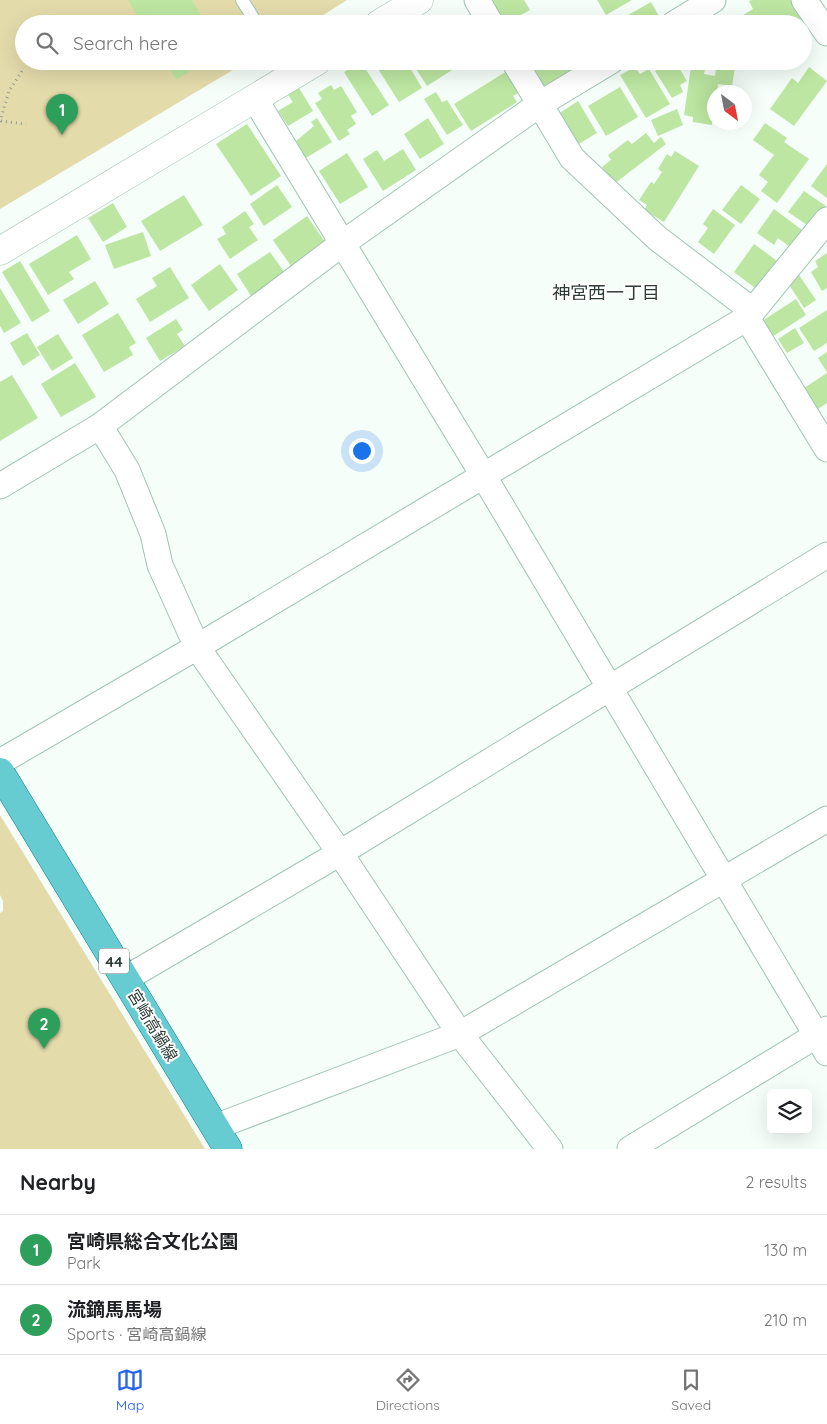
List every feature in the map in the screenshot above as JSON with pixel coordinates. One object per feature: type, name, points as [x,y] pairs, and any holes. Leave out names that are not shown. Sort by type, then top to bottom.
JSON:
[{"type":"main road","name":"宮崎高鍋線","points":[[0,772],[222,1138]]},
{"type":"street","points":[[394,15],[419,0]]},
{"type":"street","points":[[477,0],[486,15]]},
{"type":"street","points":[[689,15],[714,0]]},
{"type":"street","points":[[804,0],[827,33]]},
{"type":"street","points":[[0,251],[254,98],[288,73],[295,70]]},
{"type":"street","points":[[519,70],[572,158],[657,238],[750,315],[827,449]]},
{"type":"street","points":[[0,486],[100,426],[342,243],[540,104],[596,70]]},
{"type":"street","points":[[254,98],[483,475],[723,881],[824,1039],[630,1149]]},
{"type":"street","points":[[0,762],[197,647],[750,315],[827,220]]},
{"type":"street","points":[[100,426],[127,470],[153,534],[160,565],[197,647],[340,853],[460,1034],[550,1149]]},
{"type":"street","points":[[125,979],[340,853],[827,555]]},
{"type":"street","points":[[222,1138],[460,1034],[827,819]]},
{"type":"lane","points":[[248,2],[253,15]]},
{"type":"path","points":[[23,70],[9,91],[0,122],[26,124]]},
{"type":"shaded area","points":[[0,0],[347,0],[323,15],[15,15],[15,70],[233,70],[0,209]]},
{"type":"shaded area","points":[[0,815],[205,1149],[0,1149],[0,913],[3,911],[3,901],[0,895]]},
{"type":"building","points":[[128,0],[192,0],[201,15],[137,15]]},
{"type":"building","points":[[492,0],[524,0],[530,10],[521,15],[500,15]]},
{"type":"building","points":[[597,0],[632,0],[606,15]]},
{"type":"building","points":[[793,0],[802,15],[743,15],[753,9],[749,1]]},
{"type":"building","points":[[651,2],[658,15],[628,15]]},
{"type":"building","points":[[812,69],[827,81],[794,126],[770,109],[792,78],[798,83],[807,70]]},
{"type":"building","points":[[170,70],[192,70],[176,80]]},
{"type":"building","points":[[347,70],[366,70],[389,105],[372,116],[344,72]]},
{"type":"building","points":[[379,70],[411,70],[422,88],[399,102]]},
{"type":"building","points":[[417,70],[452,70],[427,86]]},
{"type":"building","points":[[535,70],[576,70],[545,88]]},
{"type":"building","points":[[629,70],[637,70],[640,74],[650,70],[670,104],[646,118],[620,75]]},
{"type":"building","points":[[680,70],[687,81],[680,85],[683,92],[672,98],[655,71]]},
{"type":"building","points":[[691,70],[705,70],[704,74],[715,76],[716,70],[735,70],[732,85],[707,85],[707,124],[693,122],[693,117],[684,115]]},
{"type":"building","points":[[507,71],[520,92],[513,96],[517,102],[471,131],[454,104]]},
{"type":"building","points":[[331,85],[334,90],[341,86],[357,112],[351,116],[356,124],[347,130],[350,134],[339,141],[315,103],[322,99],[318,93]]},
{"type":"building","points":[[620,87],[638,117],[606,136],[588,106]]},
{"type":"building","points":[[299,88],[313,111],[288,126],[278,111],[293,102],[288,95]]},
{"type":"building","points":[[436,92],[442,102],[447,100],[463,125],[447,135],[424,99]]},
{"type":"building","points":[[578,101],[597,133],[577,145],[558,114]]},
{"type":"building","points":[[677,109],[683,125],[658,136],[651,120]]},
{"type":"building","points":[[317,118],[332,142],[306,158],[296,141],[314,126],[311,122]]},
{"type":"building","points":[[428,118],[444,144],[420,159],[404,134]]},
{"type":"building","points":[[765,123],[787,138],[784,142],[809,159],[777,203],[761,191],[768,182],[759,175],[774,155],[753,140]]},
{"type":"building","points":[[247,124],[281,176],[251,196],[216,144]]},
{"type":"building","points":[[646,133],[654,143],[661,137],[666,144],[614,184],[602,167],[611,160],[608,155],[628,140],[632,144]]},
{"type":"building","points":[[403,149],[416,170],[383,191],[363,159],[377,150],[384,161]]},
{"type":"building","points":[[675,151],[699,166],[664,222],[644,210],[647,205],[639,200],[651,182],[654,184],[662,172],[658,169],[667,154],[671,157]]},
{"type":"building","points":[[347,153],[368,187],[340,204],[319,171]]},
{"type":"building","points":[[827,164],[827,198],[811,186]]},
{"type":"building","points":[[277,185],[292,207],[264,226],[250,204]]},
{"type":"building","points":[[741,185],[760,199],[741,224],[722,210]]},
{"type":"building","points":[[804,191],[826,206],[810,227],[788,212]]},
{"type":"building","points":[[184,195],[203,225],[160,251],[141,221]]},
{"type":"building","points":[[113,203],[127,227],[103,242],[88,218]]},
{"type":"building","points":[[713,209],[735,225],[714,254],[698,242],[708,228],[703,224]]},
{"type":"building","points":[[774,209],[802,230],[790,247],[778,238],[774,245],[757,233]]},
{"type":"building","points":[[245,211],[254,224],[249,227],[258,240],[230,259],[217,239],[226,234],[222,227]]},
{"type":"building","points":[[307,216],[325,242],[291,266],[273,240]]},
{"type":"building","points":[[143,232],[151,256],[114,269],[105,245]]},
{"type":"building","points":[[77,235],[91,259],[69,272],[74,279],[48,295],[29,264]]},
{"type":"building","points":[[754,244],[780,263],[759,291],[734,272]]},
{"type":"building","points":[[270,252],[285,273],[251,296],[237,274]]},
{"type":"building","points":[[827,253],[827,288],[822,291],[811,272],[818,267],[815,261]]},
{"type":"building","points":[[20,261],[50,311],[32,322],[2,272]]},
{"type":"building","points":[[220,264],[238,290],[209,311],[191,285]]},
{"type":"building","points":[[170,267],[189,298],[150,322],[136,299],[157,286],[152,278]]},
{"type":"building","points":[[799,275],[816,300],[804,308],[788,283]]},
{"type":"building","points":[[95,281],[109,304],[78,324],[63,300]]},
{"type":"building","points":[[0,288],[21,323],[4,333],[0,326]]},
{"type":"building","points":[[796,299],[806,315],[772,337],[762,321]]},
{"type":"building","points":[[827,310],[827,343],[814,351],[799,328]]},
{"type":"building","points":[[118,313],[136,343],[129,347],[133,355],[104,372],[82,335]]},
{"type":"building","points":[[176,319],[183,330],[177,334],[185,346],[160,361],[146,338]]},
{"type":"building","points":[[795,328],[804,343],[787,353],[778,339]]},
{"type":"building","points":[[27,333],[40,355],[23,366],[10,343]]},
{"type":"building","points":[[58,334],[73,358],[52,371],[37,347]]},
{"type":"building","points":[[827,352],[827,372],[818,358]]},
{"type":"building","points":[[75,363],[96,397],[61,417],[41,384]]},
{"type":"building","points":[[827,373],[827,403],[818,409],[804,388]]},
{"type":"building","points":[[12,375],[38,418],[0,441],[0,382]]},
{"type":"place","name":"宮崎県総合文化公園","points":[[62,135]]},
{"type":"place","name":"流鏑馬馬場","points":[[44,1049]]},
{"type":"district","name":"神宮西一丁目","points":[[606,292]]}]
